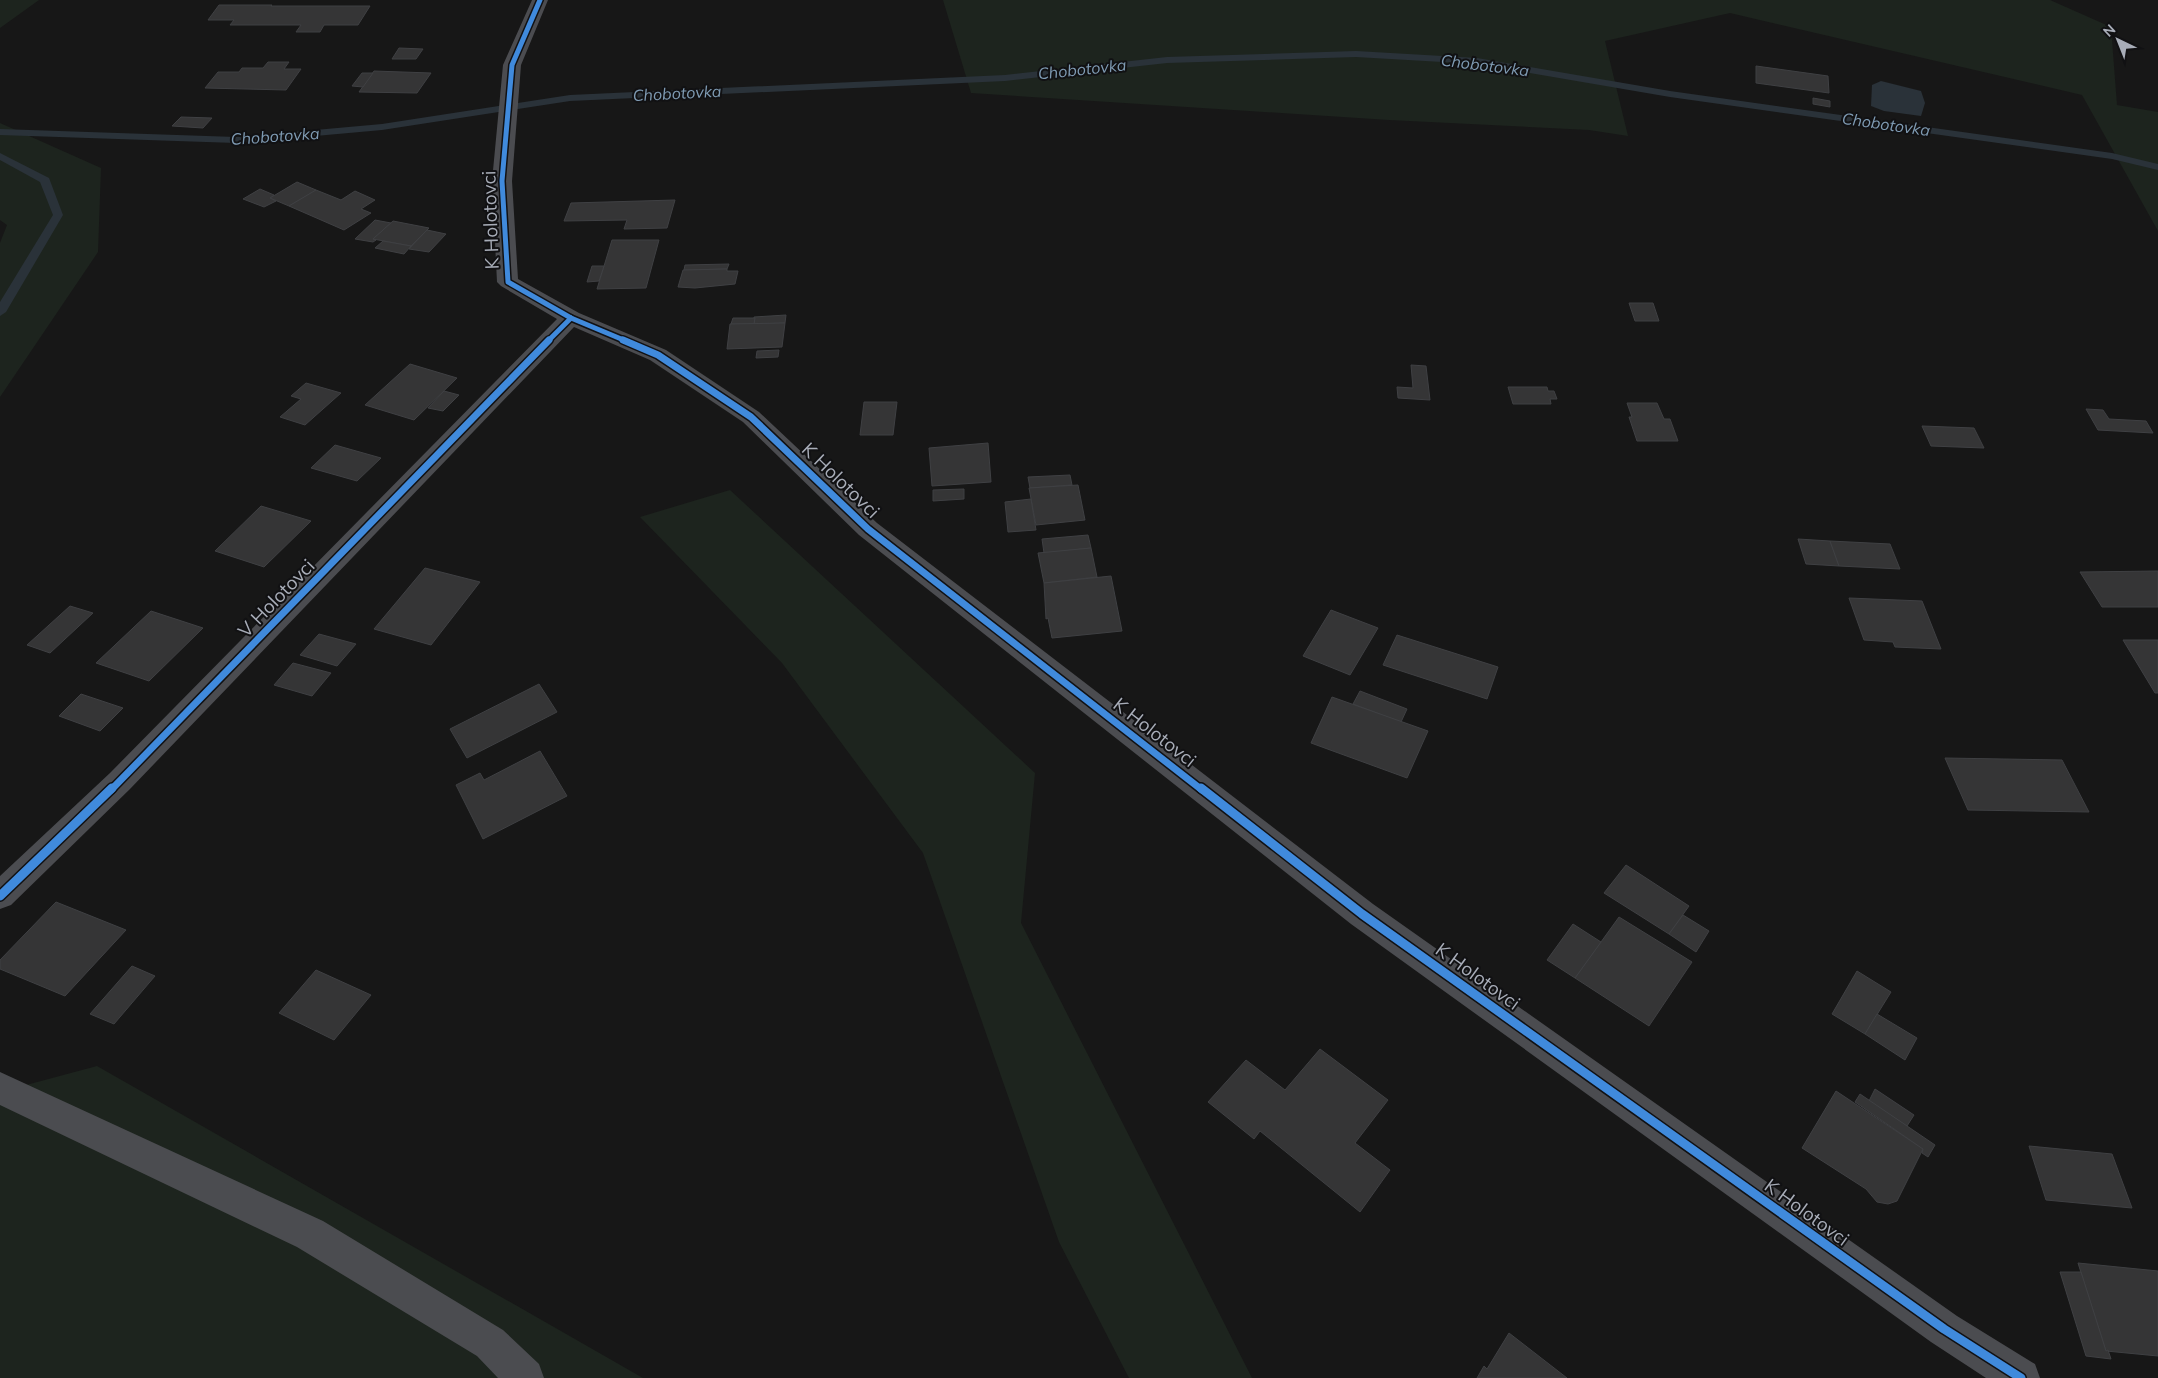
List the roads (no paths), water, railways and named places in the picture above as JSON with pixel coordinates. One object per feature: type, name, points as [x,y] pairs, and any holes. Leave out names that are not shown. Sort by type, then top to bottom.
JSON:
[{"type":"street","name":"K Holotovci","points":[[540,0],[512,65],[502,181],[508,282],[572,318],[658,355],[751,417],[868,529],[1362,914],[1944,1329],[2021,1378]]},
{"type":"street","name":"V Holotovci","points":[[0,896],[120,781],[572,318]]},
{"type":"street","points":[[0,1088],[310,1234],[490,1343],[525,1378]]},
{"type":"waterway","name":"Chobotovka","points":[[0,132],[236,140],[382,127],[570,98],[1005,78],[1167,60],[1356,54],[1477,61],[1670,94],[2112,156],[2158,167]]},
{"type":"waterway","points":[[0,156],[45,180],[58,215],[0,312]]}]
